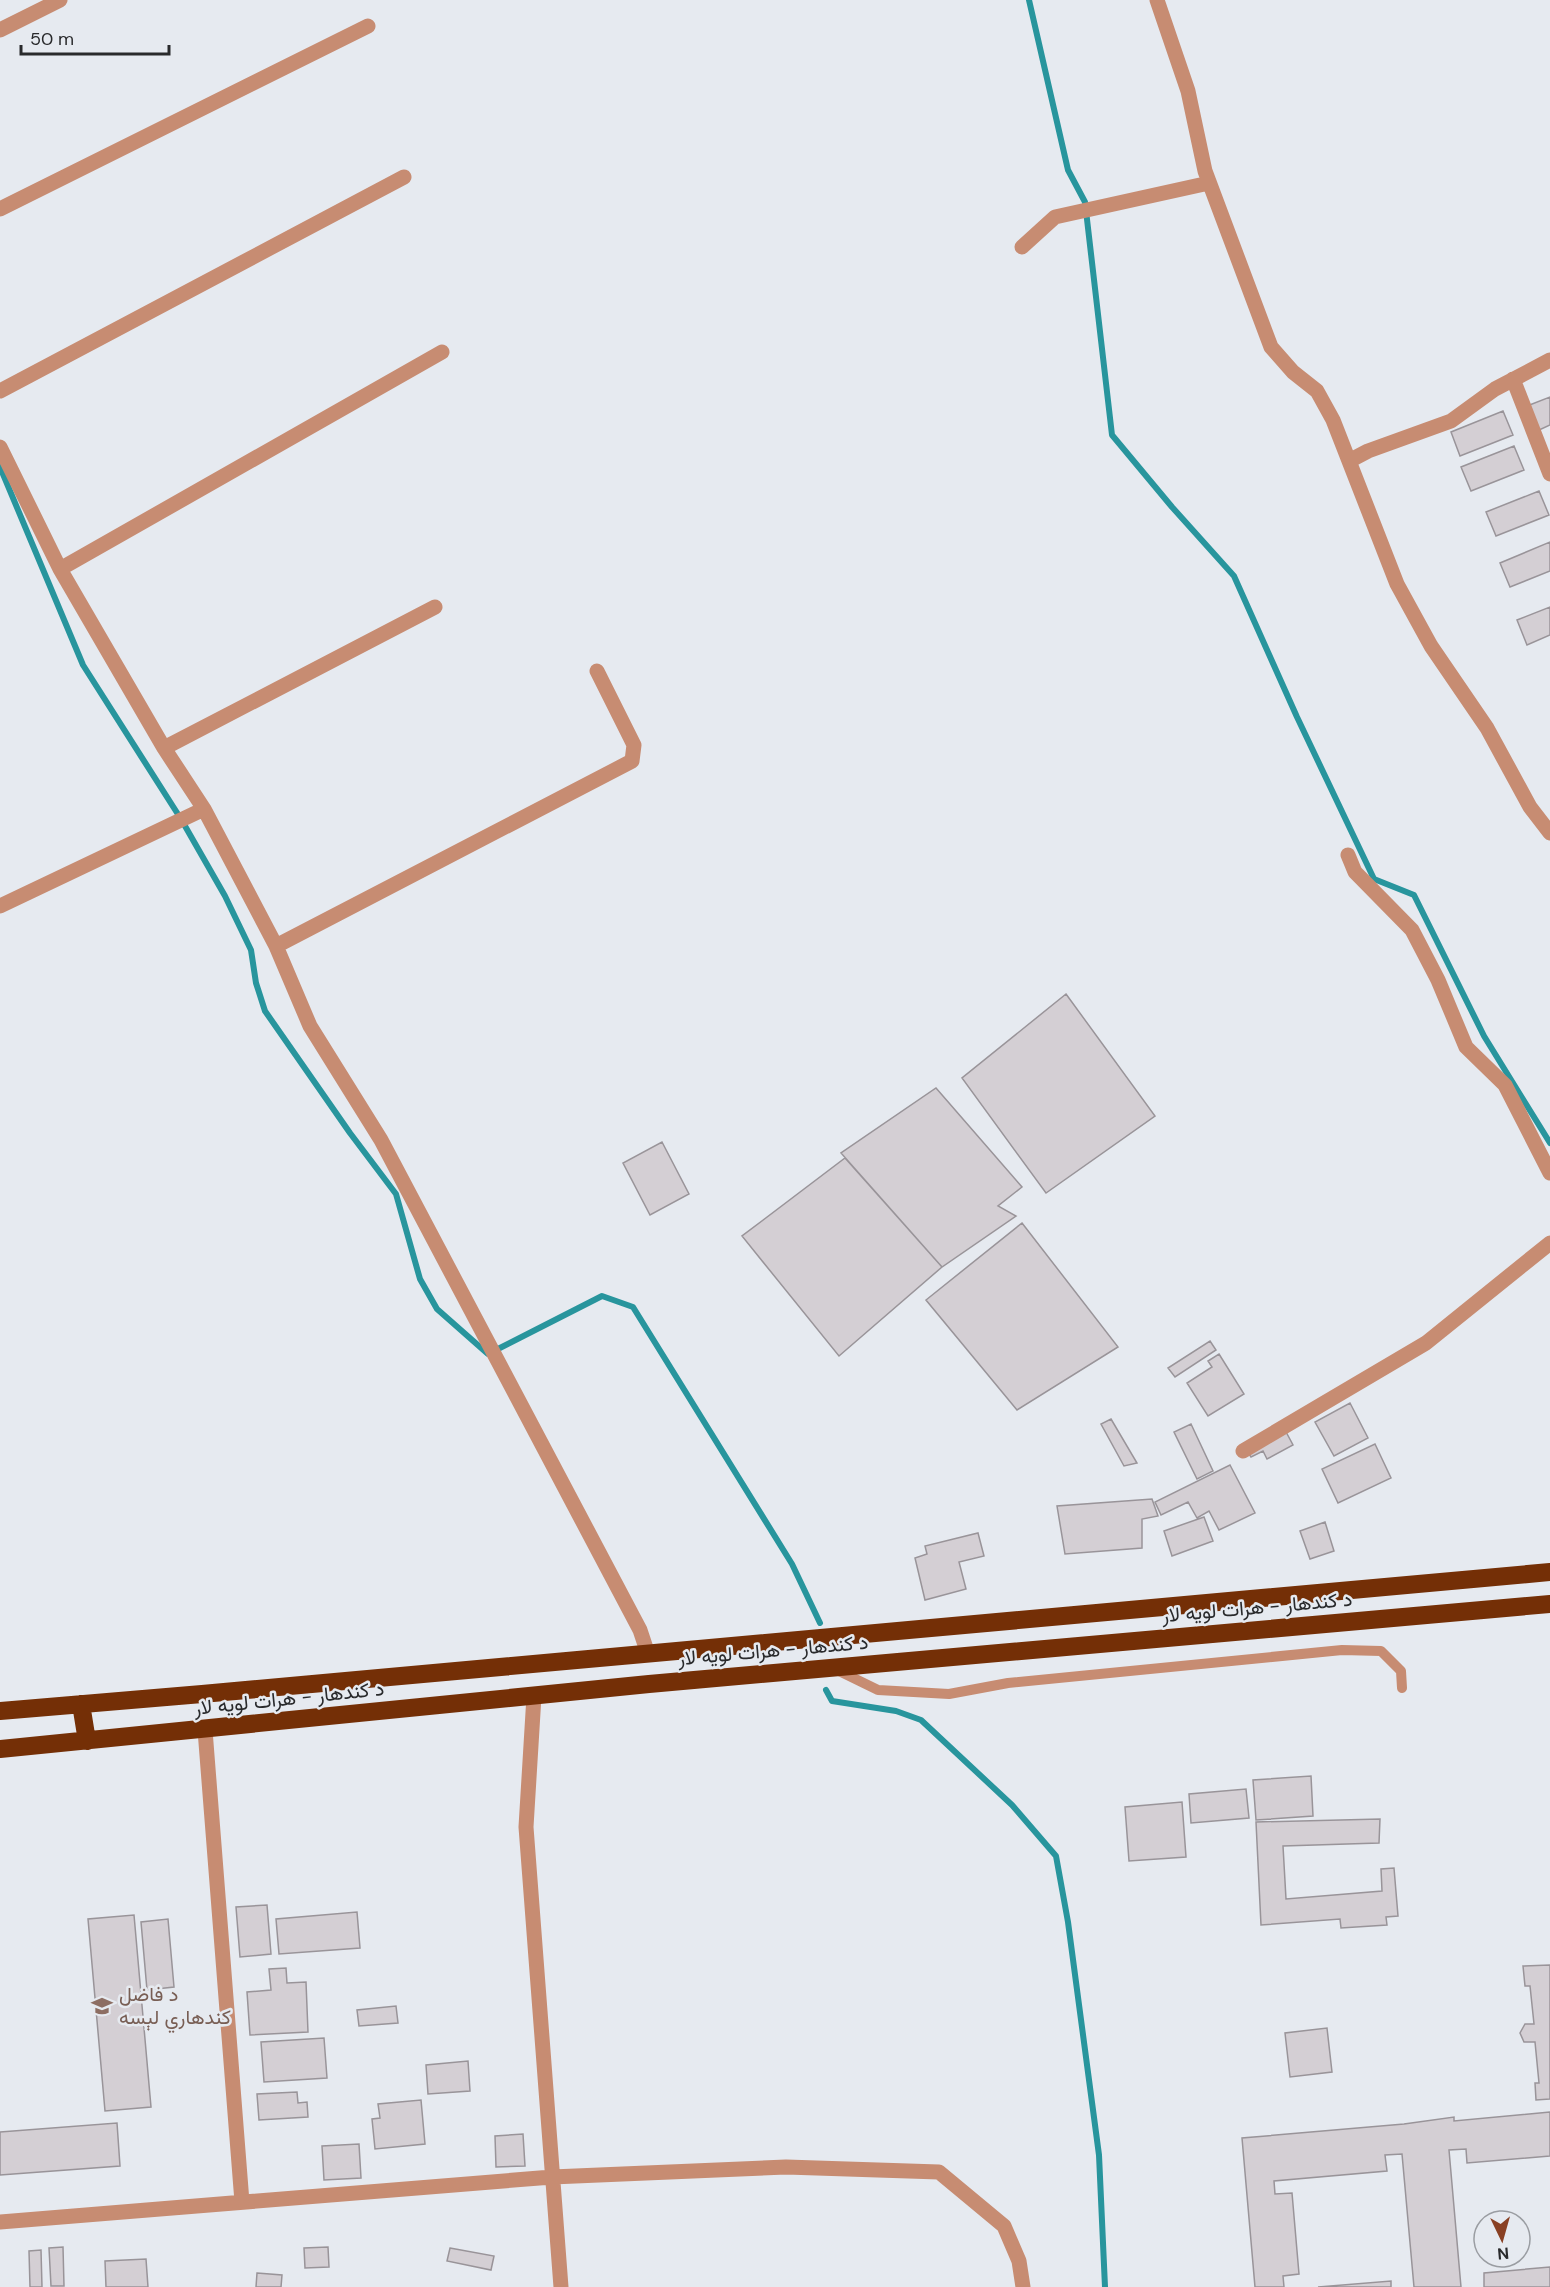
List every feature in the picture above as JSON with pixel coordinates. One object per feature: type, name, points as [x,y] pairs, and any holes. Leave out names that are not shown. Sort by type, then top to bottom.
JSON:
[{"type":"highway","name":"د کندهار - هرات لويه لار","points":[[0,1711],[1550,1572]]},
{"type":"highway","points":[[1386,1587],[1391,1618]]},
{"type":"highway","name":"د کندهار - هرات لويه لار","points":[[0,1749],[650,1684],[1550,1604]]},
{"type":"highway","points":[[648,1654],[650,1684]]},
{"type":"highway","points":[[81,1704],[87,1741]]},
{"type":"street","points":[[0,30],[60,0]]},
{"type":"street","points":[[1157,0],[1188,91],[1209,183],[1271,347],[1293,372],[1317,391],[1357,457],[1397,584],[1431,646],[1487,728],[1530,807],[1550,833]]},
{"type":"street","points":[[0,209],[368,26]]},
{"type":"street","points":[[0,391],[404,177]]},
{"type":"street","points":[[1023,247],[1055,217],[1209,183]]},
{"type":"street","points":[[60,569],[442,352]]},
{"type":"street","points":[[1357,457],[1451,421],[1495,388],[1550,360]]},
{"type":"street","points":[[1513,379],[1550,474]]},
{"type":"street","points":[[0,447],[60,569],[276,946],[310,1026],[381,1140],[640,1630],[648,1654]]},
{"type":"street","points":[[164,748],[435,607]]},
{"type":"street","points":[[276,946],[632,761],[634,745],[597,671]]},
{"type":"street","points":[[0,906],[198,813]]},
{"type":"street","points":[[1348,855],[1355,872],[1412,930],[1438,980],[1466,1047],[1505,1085],[1550,1173]]},
{"type":"street","points":[[1243,1451],[1426,1343],[1550,1243]]},
{"type":"street","points":[[534,1696],[526,1827],[561,2287]]},
{"type":"street","points":[[205,1730],[242,2202]]},
{"type":"street","points":[[0,2222],[552,2176],[786,2167],[939,2172],[1004,2226],[1020,2261],[1023,2287]]},
{"type":"lane","points":[[832,1668],[878,1690],[949,1694],[1008,1683],[1115,1671],[1342,1650],[1381,1651],[1401,1671],[1402,1688]]},
{"type":"building","points":[[1550,397],[1550,425],[1537,431],[1527,406]]},
{"type":"building","points":[[1503,411],[1513,435],[1460,456],[1451,432]]},
{"type":"building","points":[[1514,446],[1524,470],[1471,491],[1461,467]]},
{"type":"building","points":[[1539,491],[1549,515],[1496,536],[1486,512]]},
{"type":"building","points":[[1550,542],[1550,571],[1510,587],[1500,563]]},
{"type":"building","points":[[1550,607],[1550,635],[1527,645],[1517,620]]},
{"type":"building","points":[[1066,994],[1155,1116],[1046,1193],[962,1078]]},
{"type":"building","points":[[936,1088],[1022,1187],[998,1206],[1016,1216],[942,1267],[841,1153]]},
{"type":"building","points":[[662,1142],[689,1194],[650,1215],[623,1163]]},
{"type":"building","points":[[845,1158],[942,1267],[839,1356],[742,1236]]},
{"type":"building","points":[[1022,1223],[1118,1347],[1017,1410],[926,1300]]},
{"type":"building","points":[[1210,1341],[1216,1350],[1175,1377],[1168,1368]]},
{"type":"building","points":[[1219,1354],[1244,1394],[1208,1416],[1187,1383],[1212,1367],[1208,1361]]},
{"type":"building","points":[[1350,1403],[1368,1438],[1334,1456],[1315,1422]]},
{"type":"building","points":[[1111,1419],[1137,1463],[1124,1466],[1101,1424]]},
{"type":"building","points":[[1191,1424],[1213,1471],[1197,1479],[1174,1432]]},
{"type":"building","points":[[1285,1430],[1293,1445],[1267,1459],[1263,1451],[1251,1457],[1247,1451]]},
{"type":"building","points":[[1375,1444],[1391,1478],[1338,1503],[1322,1469]]},
{"type":"building","points":[[1230,1465],[1255,1513],[1219,1530],[1209,1511],[1197,1518],[1188,1502],[1161,1515],[1155,1502]]},
{"type":"building","points":[[1152,1499],[1158,1516],[1142,1519],[1142,1548],[1065,1554],[1057,1506]]},
{"type":"building","points":[[1204,1517],[1213,1541],[1172,1556],[1164,1531]]},
{"type":"building","points":[[1325,1522],[1334,1551],[1310,1559],[1300,1531]]},
{"type":"building","points":[[978,1533],[984,1556],[959,1562],[966,1589],[925,1600],[915,1558],[927,1554],[925,1546]]},
{"type":"building","points":[[1311,1776],[1313,1816],[1256,1820],[1253,1780]]},
{"type":"building","points":[[1246,1789],[1249,1818],[1191,1823],[1189,1794]]},
{"type":"building","points":[[1182,1802],[1186,1857],[1129,1861],[1125,1807]]},
{"type":"building","points":[[1380,1819],[1379,1843],[1283,1846],[1286,1899],[1382,1891],[1381,1869],[1394,1868],[1398,1916],[1386,1917],[1387,1925],[1341,1928],[1340,1919],[1261,1925],[1256,1822]]},
{"type":"building","points":[[267,1905],[271,1954],[240,1957],[236,1907]]},
{"type":"building","points":[[357,1912],[360,1948],[279,1954],[276,1919]]},
{"type":"building","points":[[134,1915],[151,2107],[105,2111],[88,1919]]},
{"type":"building","points":[[168,1919],[174,1987],[147,1990],[141,1922]]},
{"type":"building","points":[[1550,1965],[1550,2099],[1536,2100],[1535,2083],[1539,2083],[1535,2042],[1524,2042],[1520,2033],[1525,2024],[1534,2024],[1530,1986],[1525,1986],[1523,1966]]},
{"type":"building","points":[[286,1968],[287,1983],[306,1982],[308,2032],[250,2035],[247,1992],[271,1990],[269,1969]]},
{"type":"building","points":[[396,2006],[398,2023],[359,2026],[357,2010]]},
{"type":"building","points":[[1327,2028],[1332,2072],[1290,2077],[1285,2033]]},
{"type":"building","points":[[324,2038],[327,2078],[264,2082],[261,2042]]},
{"type":"building","points":[[468,2061],[470,2091],[428,2094],[426,2065]]},
{"type":"building","points":[[297,2092],[298,2103],[307,2102],[308,2117],[259,2120],[257,2094]]},
{"type":"building","points":[[421,2100],[425,2144],[375,2149],[372,2119],[380,2118],[378,2104]]},
{"type":"building","points":[[1550,2112],[1550,2156],[1467,2163],[1466,2149],[1449,2150],[1461,2287],[1414,2287],[1402,2154],[1385,2155],[1387,2171],[1274,2181],[1275,2194],[1292,2193],[1299,2274],[1283,2276],[1284,2287],[1255,2287],[1242,2138],[1404,2124],[1454,2117],[1454,2121]]},
{"type":"building","points":[[117,2123],[120,2166],[0,2175],[0,2132]]},
{"type":"building","points":[[523,2134],[525,2166],[496,2167],[495,2136]]},
{"type":"building","points":[[359,2144],[361,2178],[324,2180],[322,2146]]},
{"type":"building","points":[[63,2247],[64,2286],[51,2286],[49,2248]]},
{"type":"building","points":[[328,2247],[329,2267],[305,2268],[304,2248]]},
{"type":"building","points":[[450,2248],[494,2256],[491,2270],[447,2261]]},
{"type":"building","points":[[41,2250],[42,2287],[30,2287],[29,2251]]},
{"type":"building","points":[[146,2259],[148,2287],[106,2287],[105,2261]]},
{"type":"building","points":[[1550,2267],[1550,2287],[1484,2287],[1484,2273]]},
{"type":"building","points":[[257,2273],[282,2275],[281,2287],[256,2287]]},
{"type":"building","points":[[1391,2281],[1391,2287],[1318,2287]]},
{"type":"waterway","points":[[1029,0],[1068,170],[1085,202],[1112,435],[1234,576],[1297,717],[1374,879],[1414,895],[1484,1036],[1550,1143]]},
{"type":"waterway","points":[[0,467],[83,665],[181,819],[225,896],[251,950],[256,983],[265,1011],[350,1133],[396,1194],[420,1279],[437,1309],[488,1354],[602,1296],[633,1307],[792,1564],[820,1623]]},
{"type":"waterway","points":[[826,1690],[832,1701],[896,1711],[921,1720],[1012,1805],[1056,1856],[1068,1922],[1099,2155],[1105,2287]]},
{"type":"place","name":"د فاضل کندهاري لېسه","points":[[102,2006]]}]
